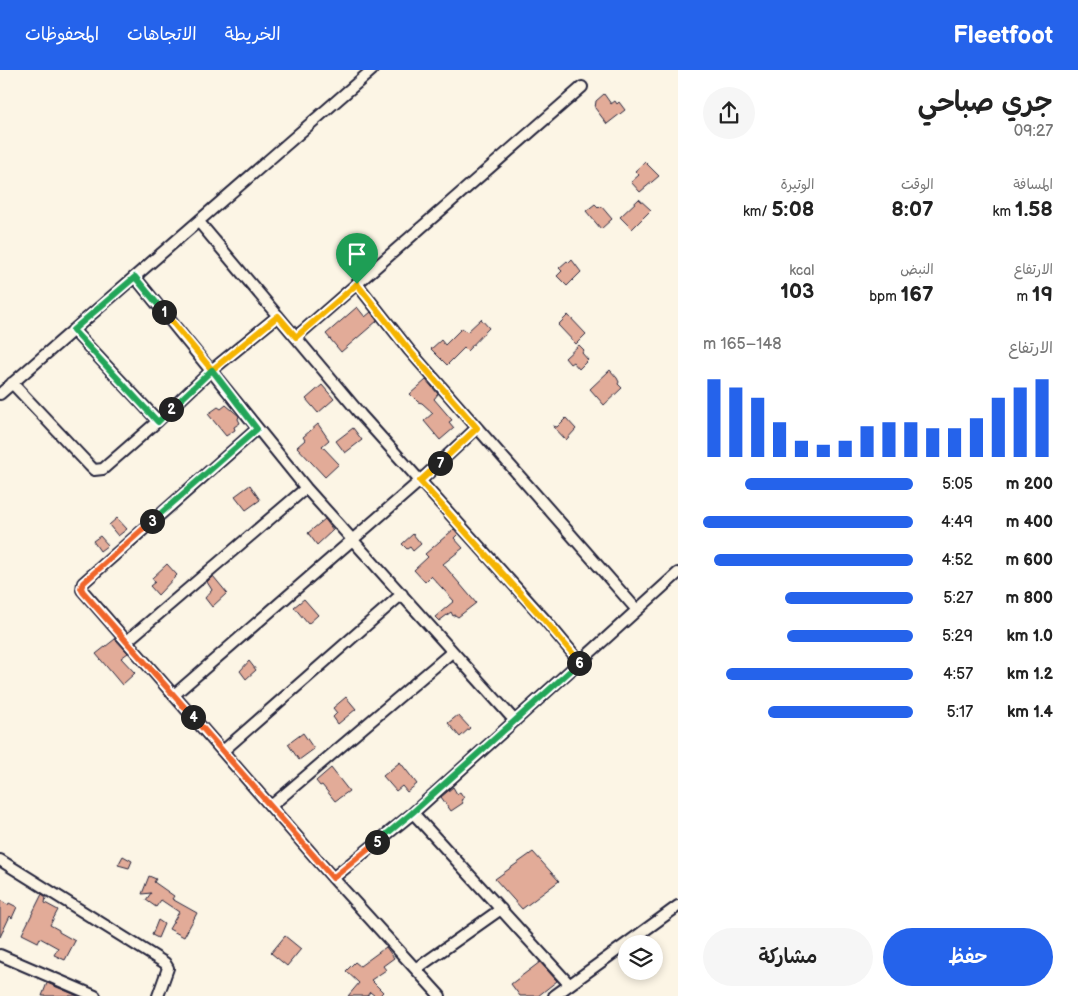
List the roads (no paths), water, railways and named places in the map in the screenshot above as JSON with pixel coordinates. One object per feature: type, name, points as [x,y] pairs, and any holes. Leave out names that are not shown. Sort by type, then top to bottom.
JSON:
[{"type":"street","points":[[0,394],[372,70]]},
{"type":"street","points":[[296,337],[582,87]]},
{"type":"street","points":[[198,222],[420,481],[580,662]]},
{"type":"street","points":[[135,277],[306,488],[515,721]]},
{"type":"street","points":[[357,284],[409,350],[638,610]]},
{"type":"street","points":[[12,384],[94,470],[103,469],[158,422],[212,370],[278,316]]},
{"type":"street","points":[[73,330],[158,422]]},
{"type":"street","points":[[174,695],[420,481],[477,428]]},
{"type":"street","points":[[257,429],[83,583],[81,588],[333,878],[440,996]]},
{"type":"street","points":[[126,640],[306,488]]},
{"type":"street","points":[[333,878],[412,813],[678,573]]},
{"type":"street","points":[[223,750],[402,594]]},
{"type":"street","points":[[271,806],[452,652]]},
{"type":"street","points":[[412,813],[569,984]]},
{"type":"street","points":[[0,860],[165,963],[168,968],[158,996]]},
{"type":"street","points":[[638,935],[678,906]]},
{"type":"street","points":[[416,969],[501,909]]},
{"type":"street","points":[[554,996],[618,950]]},
{"type":"street","points":[[0,955],[95,996]]}]
